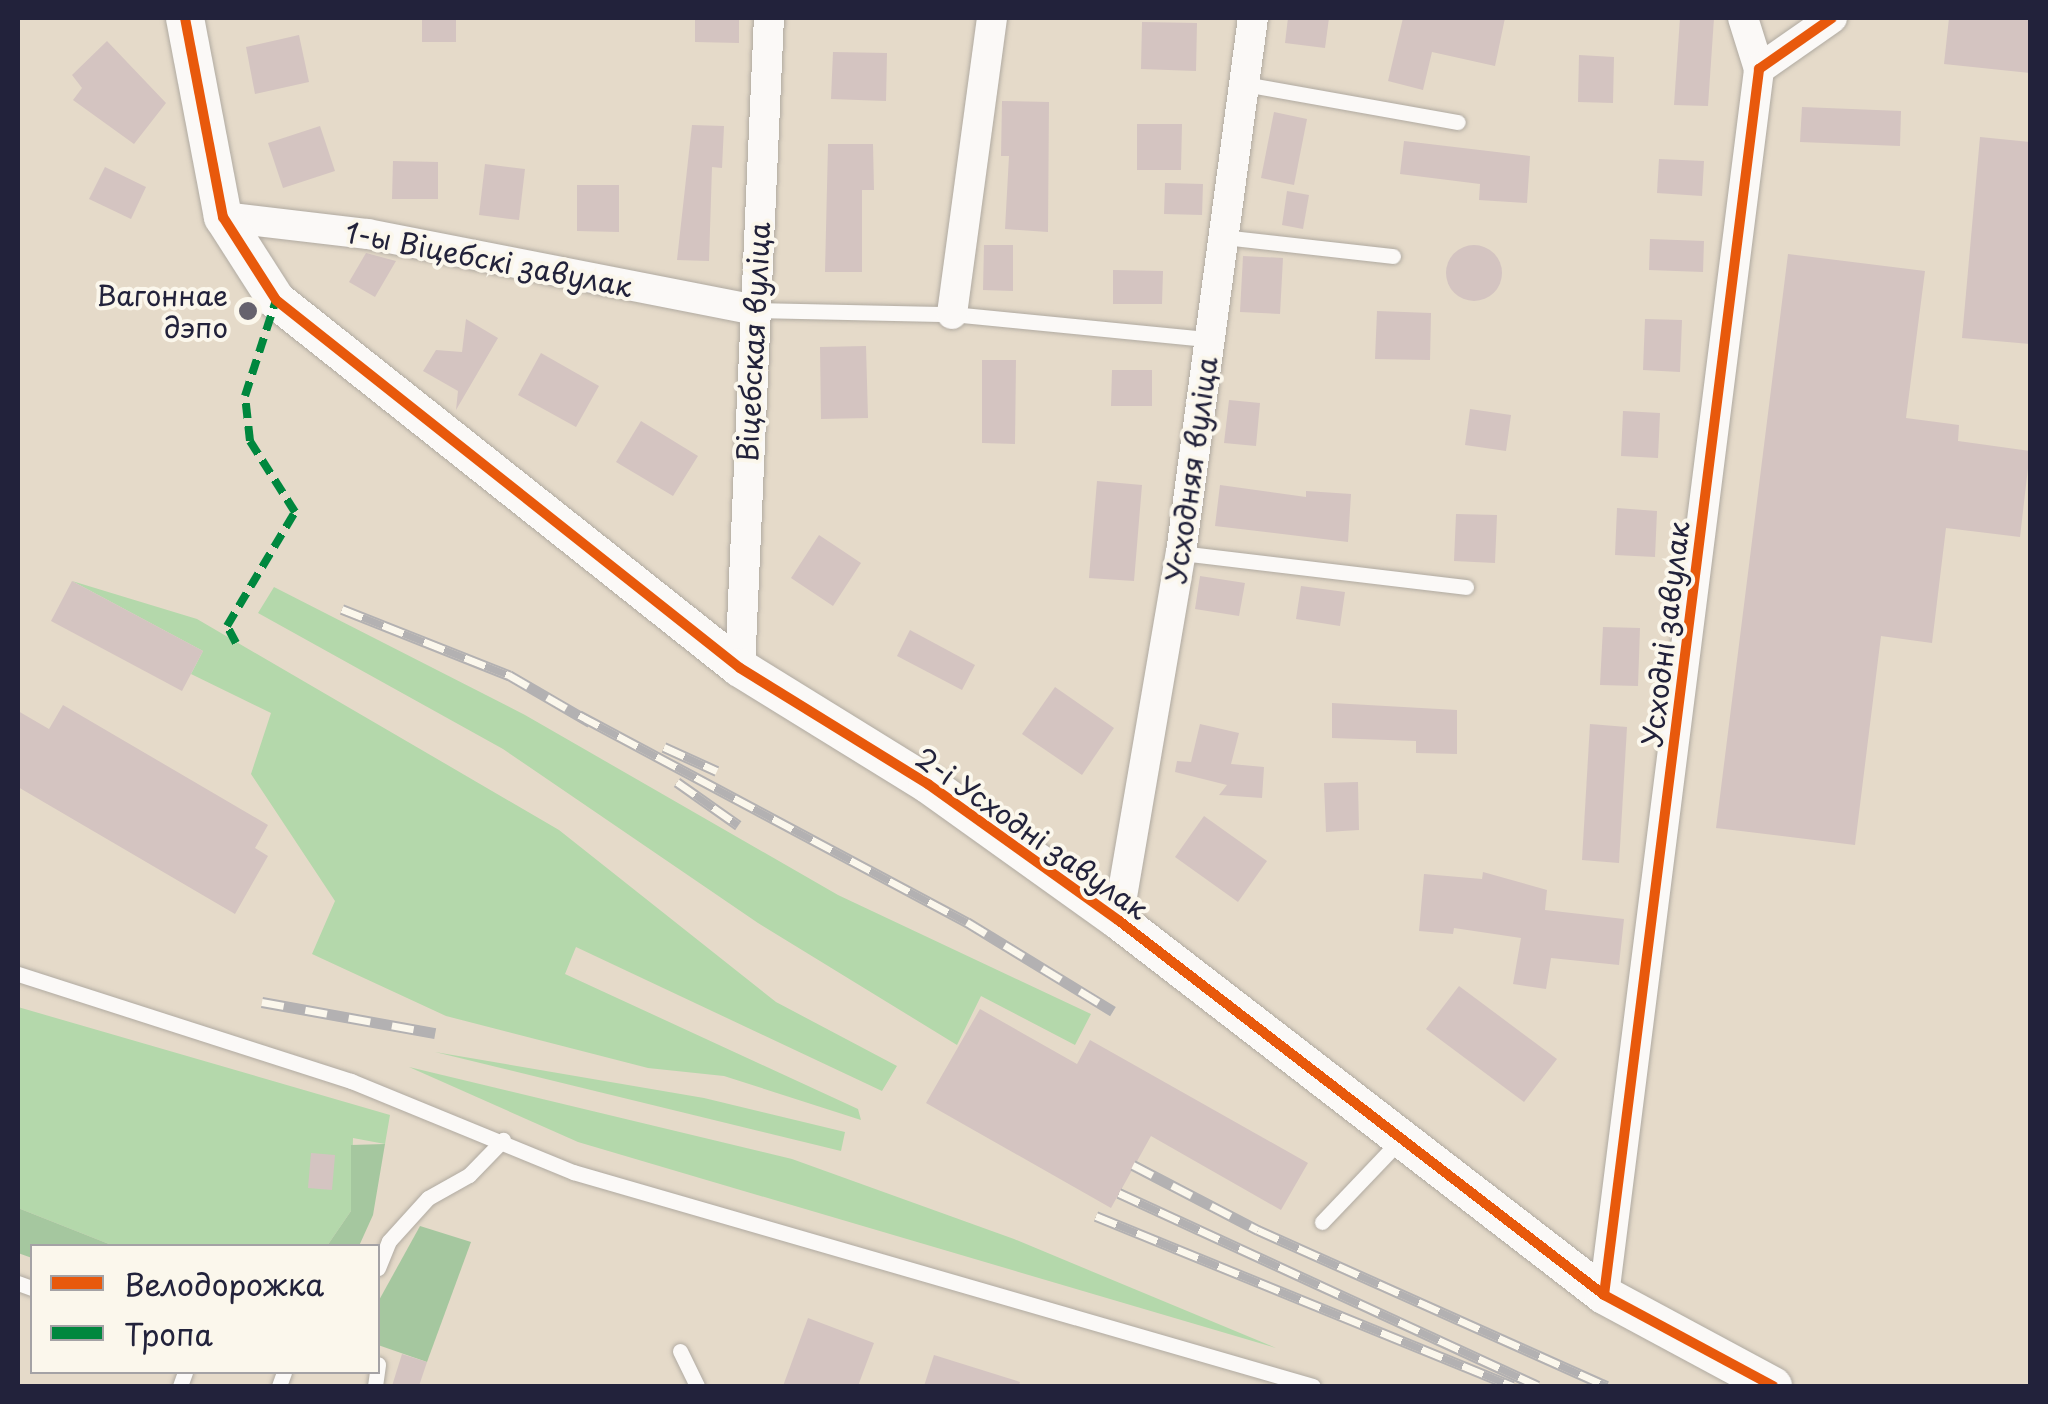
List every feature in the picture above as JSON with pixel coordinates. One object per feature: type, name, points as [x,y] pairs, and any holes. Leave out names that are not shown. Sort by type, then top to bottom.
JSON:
[{"type":"street","points":[[186,18],[223,217]]},
{"type":"street","name":"Віцебская вуліца","points":[[740,668],[768,18]]},
{"type":"street","points":[[952,314],[992,18]]},
{"type":"street","name":"Усходняя вуліца","points":[[1118,920],[1182,554],[1253,18]]},
{"type":"street","points":[[1743,18],[1759,68],[1832,18]]},
{"type":"street","name":"Усходні завулак","points":[[1604,1295],[1759,68]]},
{"type":"street","name":"2-і Усходні завулак","points":[[223,217],[276,300],[740,668],[928,784],[1118,920],[1604,1295],[1772,1386]]},
{"type":"street","name":"1-ы Віцебскі завулак","points":[[223,217],[368,234],[754,310]]},
{"type":"lane","points":[[1244,84],[1458,122]]},
{"type":"lane","points":[[1223,237],[1393,256]]},
{"type":"lane","points":[[754,310],[952,314],[1209,338]]},
{"type":"lane","points":[[1182,554],[1466,587]]},
{"type":"lane","points":[[18,974],[351,1081],[574,1172],[1313,1386]]},
{"type":"lane","points":[[380,1263],[389,1241],[428,1198],[469,1175],[502,1140]]},
{"type":"lane","points":[[1322,1222],[1400,1140]]},
{"type":"lane","points":[[680,1350],[697,1386]]},
{"type":"green space","points":[[72,581],[197,619],[559,830],[776,1002],[897,1066],[882,1091],[576,947],[565,974],[858,1109],[861,1120],[724,1076],[648,1068],[446,1016],[312,954],[335,901],[251,774],[271,713],[191,674],[203,651]]},
{"type":"green space","points":[[274,587],[525,715],[838,895],[1091,1014],[1075,1045],[981,996],[957,1045],[758,923],[503,749],[258,613]]},
{"type":"green space","points":[[18,1007],[390,1115],[385,1144],[353,1138],[351,1211],[328,1244],[109,1244],[18,1208]]},
{"type":"green space","points":[[435,1052],[704,1098],[845,1132],[841,1151]]},
{"type":"green space","points":[[409,1067],[792,1159],[1014,1239],[1276,1348],[578,1142]]},
{"type":"green space","points":[[385,1144],[373,1215],[360,1244],[328,1244],[351,1211],[351,1145]]},
{"type":"green space","points":[[18,1208],[109,1244],[30,1244],[30,1257],[18,1253]]},
{"type":"green space","points":[[420,1226],[471,1242],[427,1362],[380,1346],[380,1298]]},
{"type":"building","points":[[422,18],[456,18],[456,42],[422,42]]},
{"type":"building","points":[[695,18],[739,18],[739,43],[695,42]]},
{"type":"building","points":[[1288,18],[1329,18],[1325,48],[1285,43]]},
{"type":"building","points":[[1403,18],[1505,18],[1495,66],[1432,52],[1423,90],[1388,81]]},
{"type":"building","points":[[1680,18],[1714,18],[1708,106],[1674,105]]},
{"type":"building","points":[[1949,18],[2030,18],[2030,73],[1944,64]]},
{"type":"building","points":[[1142,22],[1197,23],[1196,71],[1141,69]]},
{"type":"building","points":[[299,35],[309,82],[255,94],[246,47]]},
{"type":"building","points":[[107,41],[166,103],[134,144],[73,100],[82,88],[72,75]]},
{"type":"building","points":[[833,52],[887,53],[886,101],[831,99]]},
{"type":"building","points":[[1579,55],[1614,57],[1613,103],[1578,102]]},
{"type":"building","points":[[1002,101],[1049,102],[1048,232],[1005,229],[1009,156],[1001,156]]},
{"type":"building","points":[[1802,107],[1901,111],[1900,146],[1800,142]]},
{"type":"building","points":[[1274,112],[1307,119],[1294,185],[1261,178]]},
{"type":"building","points":[[1137,124],[1182,124],[1181,170],[1137,170]]},
{"type":"building","points":[[692,125],[724,126],[722,168],[712,167],[709,261],[677,260]]},
{"type":"building","points":[[320,126],[335,171],[283,188],[268,143]]},
{"type":"building","points":[[1980,137],[2030,142],[2030,344],[1962,338]]},
{"type":"building","points":[[1404,141],[1530,156],[1527,203],[1479,200],[1480,184],[1400,174]]},
{"type":"building","points":[[828,144],[873,144],[874,190],[862,190],[862,272],[825,272]]},
{"type":"building","points":[[1659,159],[1704,161],[1702,196],[1657,193]]},
{"type":"building","points":[[393,161],[438,162],[438,199],[392,199]]},
{"type":"building","points":[[485,164],[525,169],[519,220],[479,215]]},
{"type":"building","points":[[105,167],[146,187],[131,219],[89,199]]},
{"type":"building","points":[[1165,183],[1203,184],[1202,215],[1164,214]]},
{"type":"building","points":[[577,185],[619,185],[619,232],[577,231]]},
{"type":"building","points":[[1287,191],[1309,195],[1303,229],[1282,225]]},
{"type":"building","points":[[1650,239],[1704,241],[1703,272],[1649,270]]},
{"type":"building","points":[[984,245],[1013,245],[1013,291],[983,290]]},
{"type":"building","points":[[1474,245],[1494,253],[1502,273],[1494,293],[1474,301],[1454,293],[1446,273],[1454,253]]},
{"type":"building","points":[[366,253],[396,261],[375,297],[349,282]]},
{"type":"building","points":[[1788,254],[1925,271],[1906,418],[1959,425],[1958,441],[2030,451],[2020,537],[1946,528],[1932,643],[1881,636],[1855,845],[1716,828]]},
{"type":"building","points":[[1243,256],[1283,258],[1280,314],[1240,312]]},
{"type":"building","points":[[1113,270],[1163,271],[1162,304],[1113,304]]},
{"type":"building","points":[[1377,311],[1431,313],[1430,360],[1375,359]]},
{"type":"building","points":[[466,319],[498,338],[456,410],[458,391],[423,371],[436,350],[462,352]]},
{"type":"building","points":[[1645,319],[1682,320],[1680,372],[1643,370]]},
{"type":"building","points":[[866,346],[868,418],[821,419],[820,347]]},
{"type":"building","points":[[541,353],[599,386],[576,427],[518,395]]},
{"type":"building","points":[[982,360],[1016,360],[1015,444],[982,443]]},
{"type":"building","points":[[1112,370],[1152,370],[1152,406],[1111,406]]},
{"type":"building","points":[[1229,400],[1260,403],[1256,446],[1224,443]]},
{"type":"building","points":[[1470,409],[1511,415],[1506,451],[1465,445]]},
{"type":"building","points":[[1623,411],[1660,413],[1658,458],[1621,456]]},
{"type":"building","points":[[641,421],[698,456],[673,496],[616,462]]},
{"type":"building","points":[[1097,481],[1142,485],[1134,581],[1089,578]]},
{"type":"building","points":[[1220,485],[1306,497],[1306,491],[1351,494],[1348,542],[1215,526]]},
{"type":"building","points":[[1617,508],[1657,511],[1655,557],[1615,555]]},
{"type":"building","points":[[1456,514],[1497,515],[1495,563],[1454,561]]},
{"type":"building","points":[[819,535],[861,563],[833,606],[791,578]]},
{"type":"building","points":[[1200,576],[1245,583],[1239,616],[1195,609]]},
{"type":"building","points":[[72,581],[203,651],[182,691],[51,621]]},
{"type":"building","points":[[1301,586],[1345,592],[1340,626],[1296,619]]},
{"type":"building","points":[[1603,627],[1640,628],[1638,686],[1600,685]]},
{"type":"building","points":[[910,630],[975,665],[962,690],[897,656]]},
{"type":"building","points":[[1055,687],[1114,728],[1082,775],[1022,734]]},
{"type":"building","points":[[1332,703],[1457,710],[1457,754],[1416,753],[1416,741],[1332,738]]},
{"type":"building","points":[[63,705],[268,825],[255,848],[268,856],[235,914],[18,787],[18,711],[49,729]]},
{"type":"building","points":[[1200,724],[1239,733],[1231,764],[1264,767],[1262,798],[1219,795],[1227,785],[1175,772],[1177,761],[1191,762]]},
{"type":"building","points":[[1590,724],[1627,727],[1619,863],[1582,860]]},
{"type":"building","points":[[1358,782],[1359,830],[1326,832],[1324,783]]},
{"type":"building","points":[[1204,816],[1267,861],[1238,902],[1175,857]]},
{"type":"building","points":[[1483,872],[1547,890],[1545,910],[1624,919],[1619,965],[1551,958],[1546,989],[1513,984],[1521,938],[1454,928],[1453,934],[1419,931],[1424,874],[1482,879]]},
{"type":"building","points":[[1459,986],[1557,1059],[1524,1102],[1426,1029]]},
{"type":"building","points":[[980,1009],[1077,1064],[1090,1040],[1308,1163],[1281,1210],[1151,1136],[1111,1208],[926,1103]]},
{"type":"building","points":[[311,1153],[335,1155],[332,1190],[308,1188]]},
{"type":"building","points":[[808,1318],[874,1343],[858,1386],[783,1386]]},
{"type":"building","points":[[402,1354],[427,1362],[419,1386],[392,1386]]},
{"type":"building","points":[[934,1355],[1020,1382],[1019,1386],[924,1386]]},
{"type":"railway","points":[[342,609],[509,675],[590,722]]},
{"type":"railway","points":[[579,715],[967,922],[1113,1011]]},
{"type":"railway","points":[[664,747],[717,771]]},
{"type":"railway","points":[[677,782],[738,825]]},
{"type":"railway","points":[[262,1002],[435,1033]]},
{"type":"railway","points":[[1133,1165],[1258,1230],[1607,1386]]},
{"type":"railway","points":[[1119,1193],[1538,1386]]},
{"type":"railway","points":[[1096,1216],[1513,1386]]},
{"type":"marked path","points":[[236,643],[227,626],[295,512],[250,441],[245,396],[276,300]]},
{"type":"cycle path","points":[[185,18],[223,217],[276,300],[740,668],[928,784],[1118,920],[1604,1295],[1773,1386]]},
{"type":"cycle path","points":[[1604,1295],[1759,69],[1832,18]]},
{"type":"place","name":"Вагоннае дэпо","points":[[248,311]]}]
